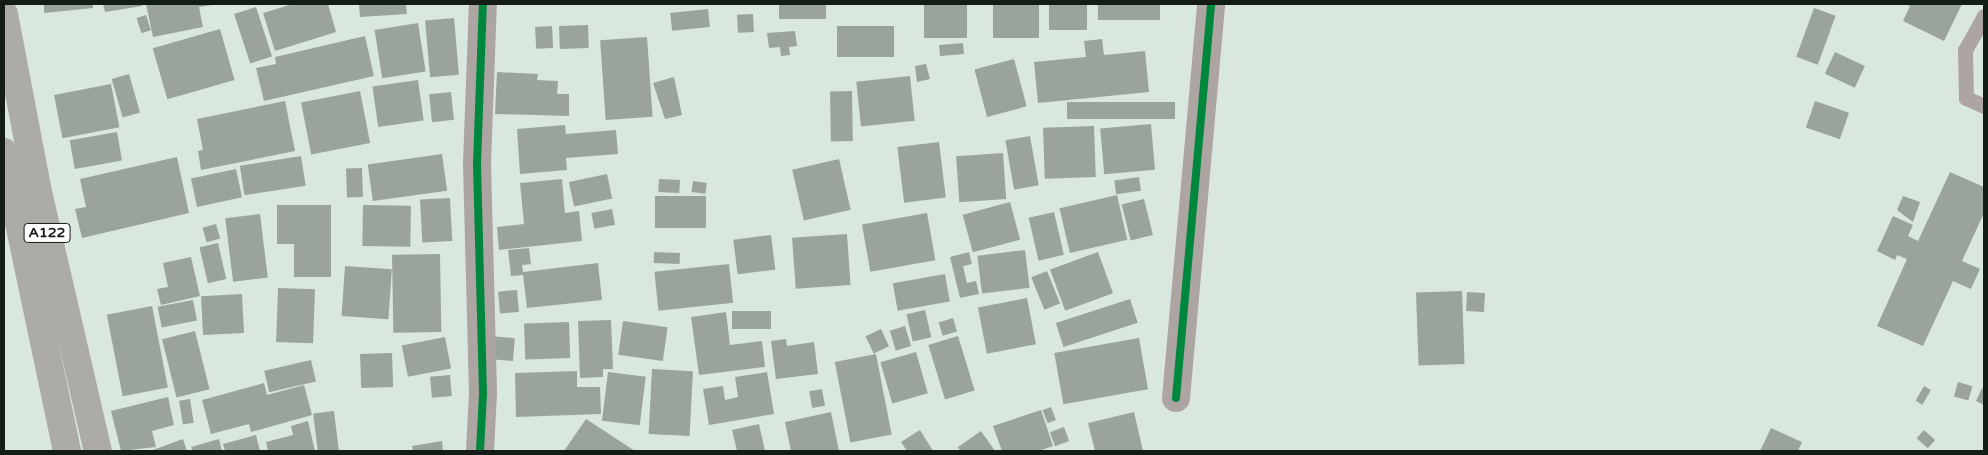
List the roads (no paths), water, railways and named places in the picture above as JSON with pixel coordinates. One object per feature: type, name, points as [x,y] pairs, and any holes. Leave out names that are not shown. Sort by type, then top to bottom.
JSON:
[{"type":"highway","name":"A122","points":[[4,14],[70,332],[98,451]]},
{"type":"highway","name":"A122","points":[[4,152],[67,451]]},
{"type":"highway","points":[[43,344],[70,332]]},
{"type":"street","points":[[480,451],[483,393],[477,155],[483,4]]},
{"type":"street","points":[[1176,398],[1211,4]]},
{"type":"lane","points":[[1984,16],[1965,50],[1966,98],[1984,106]]}]
